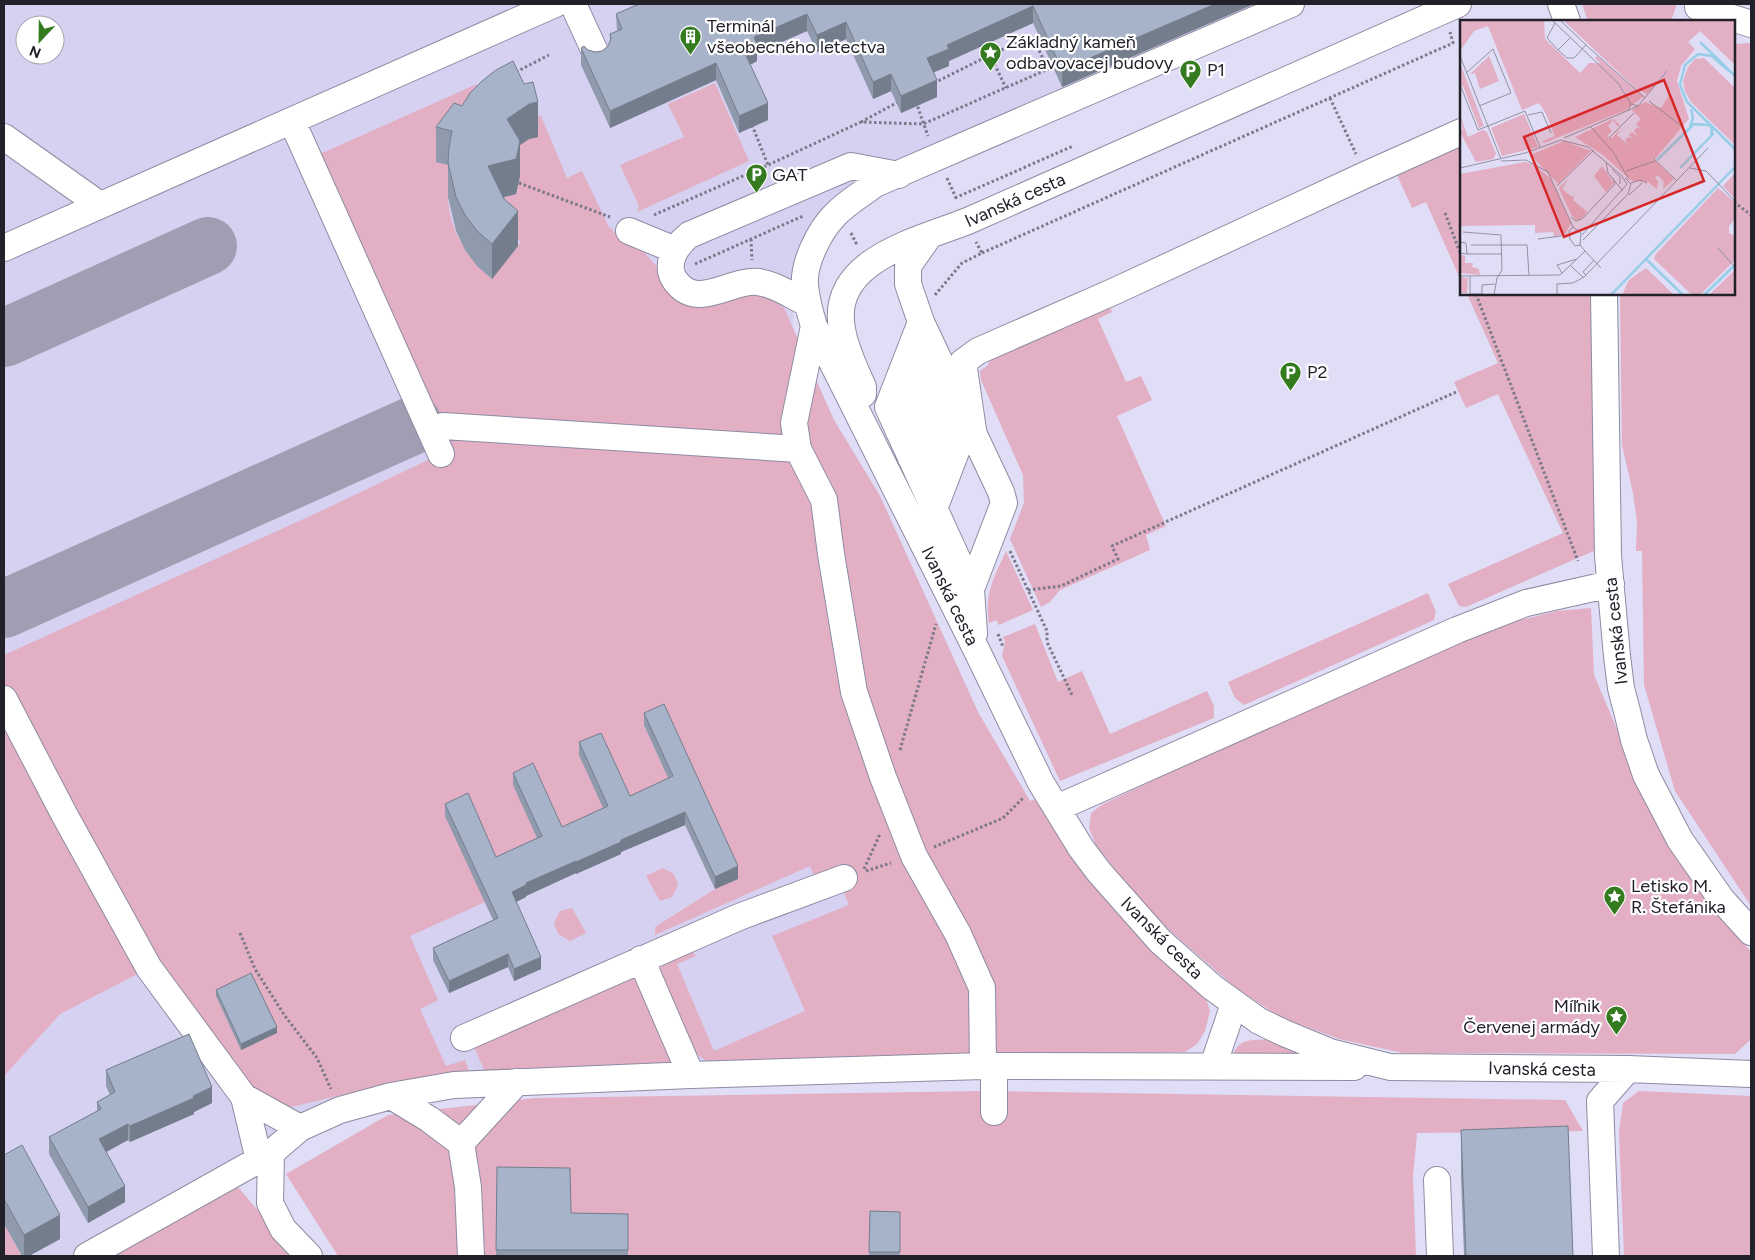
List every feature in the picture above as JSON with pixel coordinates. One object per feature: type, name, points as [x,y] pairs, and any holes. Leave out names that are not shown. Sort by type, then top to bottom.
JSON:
[{"type":"street","points":[[4,248],[555,4]]},
{"type":"street","points":[[573,4],[596,54]]},
{"type":"street","points":[[865,426],[810,315],[804,282],[809,259],[817,239],[834,215],[875,184],[1291,4]]},
{"type":"street","points":[[1561,4],[1567,20]]},
{"type":"street","name":"Ivanská cesta","points":[[1450,7],[970,220],[892,250],[863,268],[854,278],[842,304],[842,330],[863,388],[865,426],[1041,783],[1081,848],[1137,916],[1187,966],[1234,1004],[1259,1021],[1330,1052],[1390,1067],[1628,1069],[1739,1073],[1751,1059]]},
{"type":"street","points":[[1696,11],[1734,20]]},
{"type":"street","points":[[1735,20],[1751,24]]},
{"type":"street","points":[[292,121],[441,454]]},
{"type":"street","points":[[934,509],[971,425],[963,362],[978,351],[1098,299],[1460,132]]},
{"type":"street","points":[[4,137],[100,205]]},
{"type":"street","points":[[678,253],[851,166],[899,175]]},
{"type":"street","points":[[621,225],[678,253]]},
{"type":"street","points":[[929,236],[908,266],[908,284],[921,322],[971,425],[1001,492],[1004,503],[971,589]]},
{"type":"street","points":[[678,253],[682,289],[690,294],[707,294],[746,282],[756,281],[774,287],[810,315]]},
{"type":"street","name":"Ivanská cesta","points":[[1604,295],[1608,556],[1621,688],[1634,740],[1646,775],[1680,840],[1722,900],[1751,932]]},
{"type":"street","points":[[810,315],[794,423],[798,449],[824,500],[854,692],[883,777],[914,856],[958,934],[982,988],[994,1112]]},
{"type":"street","points":[[921,322],[888,407],[971,589],[975,647]]},
{"type":"street","points":[[899,432],[932,346]]},
{"type":"street","points":[[911,458],[945,372]]},
{"type":"street","points":[[923,483],[957,396]]},
{"type":"street","points":[[443,426],[798,449]]},
{"type":"street","points":[[1057,808],[1457,630],[1526,604],[1610,584]]},
{"type":"street","points":[[4,699],[64,814],[149,968],[244,1097],[265,1156],[270,1203],[283,1229],[309,1256]]},
{"type":"street","points":[[464,1038],[739,916],[844,878]]},
{"type":"street","points":[[641,959],[692,1075]]},
{"type":"street","points":[[1213,1066],[1234,1004]]},
{"type":"street","points":[[87,1256],[265,1156],[300,1128],[340,1110],[390,1096],[454,1086],[692,1075],[989,1066],[1390,1067]]},
{"type":"street","points":[[1559,1069],[1600,1101]]},
{"type":"street","points":[[1606,1256],[1600,1101],[1628,1069]]},
{"type":"street","points":[[461,1143],[517,1082]]},
{"type":"street","points":[[390,1096],[429,1119],[461,1143],[468,1186],[471,1256]]},
{"type":"street","points":[[244,1097],[300,1128]]},
{"type":"street","points":[[1437,1180],[1440,1256]]},
{"type":"path","points":[[982,253],[1454,43],[1450,7]]},
{"type":"path","points":[[930,85],[1032,36],[1048,69]]},
{"type":"path","points":[[514,73],[548,55]]},
{"type":"path","points":[[990,55],[1006,88]]},
{"type":"path","points":[[861,122],[923,124],[1053,67]]},
{"type":"path","points":[[651,216],[861,122],[904,99]]},
{"type":"path","points":[[750,119],[768,165]]},
{"type":"path","points":[[947,202],[1077,144]]},
{"type":"path","points":[[518,183],[621,225]]},
{"type":"path","points":[[1735,203],[1751,215]]},
{"type":"path","points":[[675,206],[678,253]]},
{"type":"path","points":[[840,210],[856,243],[863,239]]},
{"type":"path","points":[[1445,213],[1460,252]]},
{"type":"path","points":[[678,253],[701,262],[805,215]]},
{"type":"path","points":[[751,239],[752,268]]},
{"type":"path","points":[[678,253],[701,262],[704,269]]},
{"type":"path","points":[[1476,295],[1578,560]]},
{"type":"path","points":[[1028,590],[1061,586],[1118,560],[1112,546],[1456,392]]},
{"type":"path","points":[[1009,550],[1047,631],[1047,642],[1073,697]]},
{"type":"path","points":[[883,777],[894,768],[938,617]]},
{"type":"path","points":[[932,848],[1003,818],[1026,794]]},
{"type":"path","points":[[894,803],[863,872],[898,861]]},
{"type":"path","points":[[240,933],[255,968],[285,1016],[317,1058],[340,1110]]},
{"type":"shaded area","points":[[4,4],[1270,4],[934,147],[836,195],[815,218],[801,241],[795,268],[793,327],[834,420],[880,496],[978,712],[1030,801],[1036,799],[1210,1011],[1205,1031],[1197,1044],[1185,1052],[976,1055],[485,1072],[350,1093],[223,1165],[237,1186],[297,1256],[4,1256]]},
{"type":"shaded area","points":[[1582,4],[1677,4],[1671,20],[1588,20]]},
{"type":"shaded area","points":[[1751,43],[1751,906],[1675,791],[1644,685],[1642,551],[1636,551],[1637,522],[1633,493],[1622,445],[1620,295],[1735,295],[1735,44]]},
{"type":"shaded area","points":[[715,83],[749,161],[637,212],[639,206],[620,165],[684,137],[668,104]]},
{"type":"shaded area","points":[[477,84],[480,103],[436,161],[452,166],[448,189],[449,209],[461,243],[475,262],[492,279],[521,242],[506,227],[494,199],[516,194],[520,176],[511,162],[533,117],[541,116],[567,178],[582,171],[609,227],[624,241],[644,252],[657,267],[667,285],[762,294],[772,298],[784,308],[834,420],[880,496],[978,712],[1030,801],[1036,799],[1205,995],[1210,1011],[1205,1031],[1197,1044],[1185,1052],[976,1055],[710,1064],[697,1054],[659,976],[660,965],[689,947],[696,956],[677,964],[714,1051],[805,1011],[772,936],[849,905],[842,888],[815,879],[810,866],[655,935],[655,927],[715,889],[738,879],[644,725],[673,789],[542,849],[485,902],[410,936],[438,1000],[420,1009],[446,1066],[465,1060],[470,1074],[350,1093],[291,1107],[255,1092],[233,1059],[149,968],[60,1014],[4,1076],[4,655],[321,511],[453,448],[320,154]]},
{"type":"shaded area","points":[[1460,143],[1460,279],[1426,202],[1412,208],[1396,173]]},
{"type":"shaded area","points":[[1467,295],[1591,295],[1596,550],[1466,607],[1459,606],[1448,584],[1563,533],[1498,394],[1466,408],[1454,382],[1498,363]]},
{"type":"shaded area","points":[[1108,301],[1112,312],[1098,319],[1126,382],[1141,376],[1152,400],[1117,416],[1166,526],[1146,535],[1150,550],[1060,590],[1050,602],[1041,607],[1010,539],[1024,503],[1023,475],[981,380],[980,371],[988,365],[992,355]]},
{"type":"shaded area","points":[[1006,551],[1033,610],[999,625],[996,620],[989,623],[988,603],[991,586]]},
{"type":"shaded area","points":[[1428,593],[1436,612],[1434,620],[1244,705],[1235,698],[1228,682]]},
{"type":"shaded area","points":[[1591,608],[1594,675],[1633,767],[1723,917],[1751,952],[1751,1039],[1735,1054],[1403,1053],[1339,1039],[1280,1017],[1236,988],[1161,923],[1096,845],[1089,828],[1091,813],[1103,804],[1150,782],[1175,765],[1477,631],[1557,611]]},
{"type":"shaded area","points":[[1035,624],[1058,682],[1082,671],[1110,734],[1207,691],[1214,706],[1214,718],[1060,781],[1002,656],[1005,642],[1003,637]]},
{"type":"shaded area","points":[[663,868],[674,874],[678,885],[672,897],[660,901],[646,876]]},
{"type":"shaded area","points":[[572,908],[586,933],[570,941],[558,934],[554,923],[560,911]]},
{"type":"shaded area","points":[[631,975],[641,981],[678,1065],[485,1072],[474,1047]]},
{"type":"shaded area","points":[[1268,1039],[1300,1053],[1302,1058],[1238,1058],[1234,1052],[1244,1042]]},
{"type":"shaded area","points":[[982,1091],[1565,1100],[1583,1131],[1417,1133],[1413,1177],[1416,1256],[338,1256],[286,1174],[388,1115],[535,1098]]},
{"type":"shaded area","points":[[1639,1091],[1751,1096],[1751,1256],[1624,1256],[1619,1132],[1623,1103]]},
{"type":"shaded area","points":[[237,1186],[297,1256],[114,1256]]},
{"type":"shaded area","points":[[4,1224],[22,1256],[4,1256]]},
{"type":"building","points":[[639,4],[1215,4],[1062,70],[1033,6],[947,45],[949,49],[927,58],[937,80],[901,96],[891,74],[873,82],[846,22],[817,35],[807,14],[754,37],[757,44],[744,51],[768,103],[739,116],[716,63],[610,111],[581,48],[584,46],[588,50],[595,52],[602,51],[608,46],[611,39],[610,34],[622,29],[616,14]]},
{"type":"building","points":[[513,61],[524,84],[533,82],[538,102],[529,104],[507,119],[520,141],[516,159],[488,166],[504,199],[518,211],[492,244],[477,231],[465,215],[456,197],[448,163],[452,131],[436,127],[454,103],[462,106],[470,93],[482,81],[496,70]]},
{"type":"building","points":[[664,704],[738,866],[715,877],[685,812],[526,883],[526,885],[512,892],[541,957],[514,969],[508,954],[449,981],[433,948],[498,918],[445,804],[468,793],[496,857],[542,836],[513,773],[533,763],[562,827],[608,806],[579,742],[601,733],[630,796],[673,776],[644,713]]},
{"type":"building","points":[[251,973],[277,1027],[241,1044],[216,990]]},
{"type":"building","points":[[189,1034],[212,1087],[193,1096],[194,1098],[130,1126],[128,1124],[99,1139],[125,1186],[88,1207],[49,1137],[101,1109],[97,1102],[115,1092],[106,1070]]},
{"type":"building","points":[[1568,1126],[1573,1256],[1466,1256],[1461,1130]]},
{"type":"building","points":[[22,1145],[60,1215],[24,1235],[4,1199],[4,1155]]},
{"type":"building","points":[[497,1167],[570,1168],[571,1213],[628,1214],[628,1250],[496,1250]]},
{"type":"building","points":[[870,1211],[900,1212],[900,1252],[869,1252]]},
{"type":"taxiway","points":[[4,338],[208,246]]},
{"type":"taxiway","points":[[4,609],[414,425]]},
{"type":"place","name":"Terminál všeobecného letectva","points":[[691,55]]},
{"type":"place","name":"Základný kameň odbavovacej budovy","points":[[990,71]]},
{"type":"place","name":"P1","points":[[1191,89]]},
{"type":"place","name":"GAT","points":[[756,194]]},
{"type":"place","name":"P2","points":[[1291,391]]},
{"type":"place","name":"Letisko M. R. Štefánika","points":[[1615,915]]},
{"type":"place","name":"Míľnik Červenej armády","points":[[1616,1035]]}]
